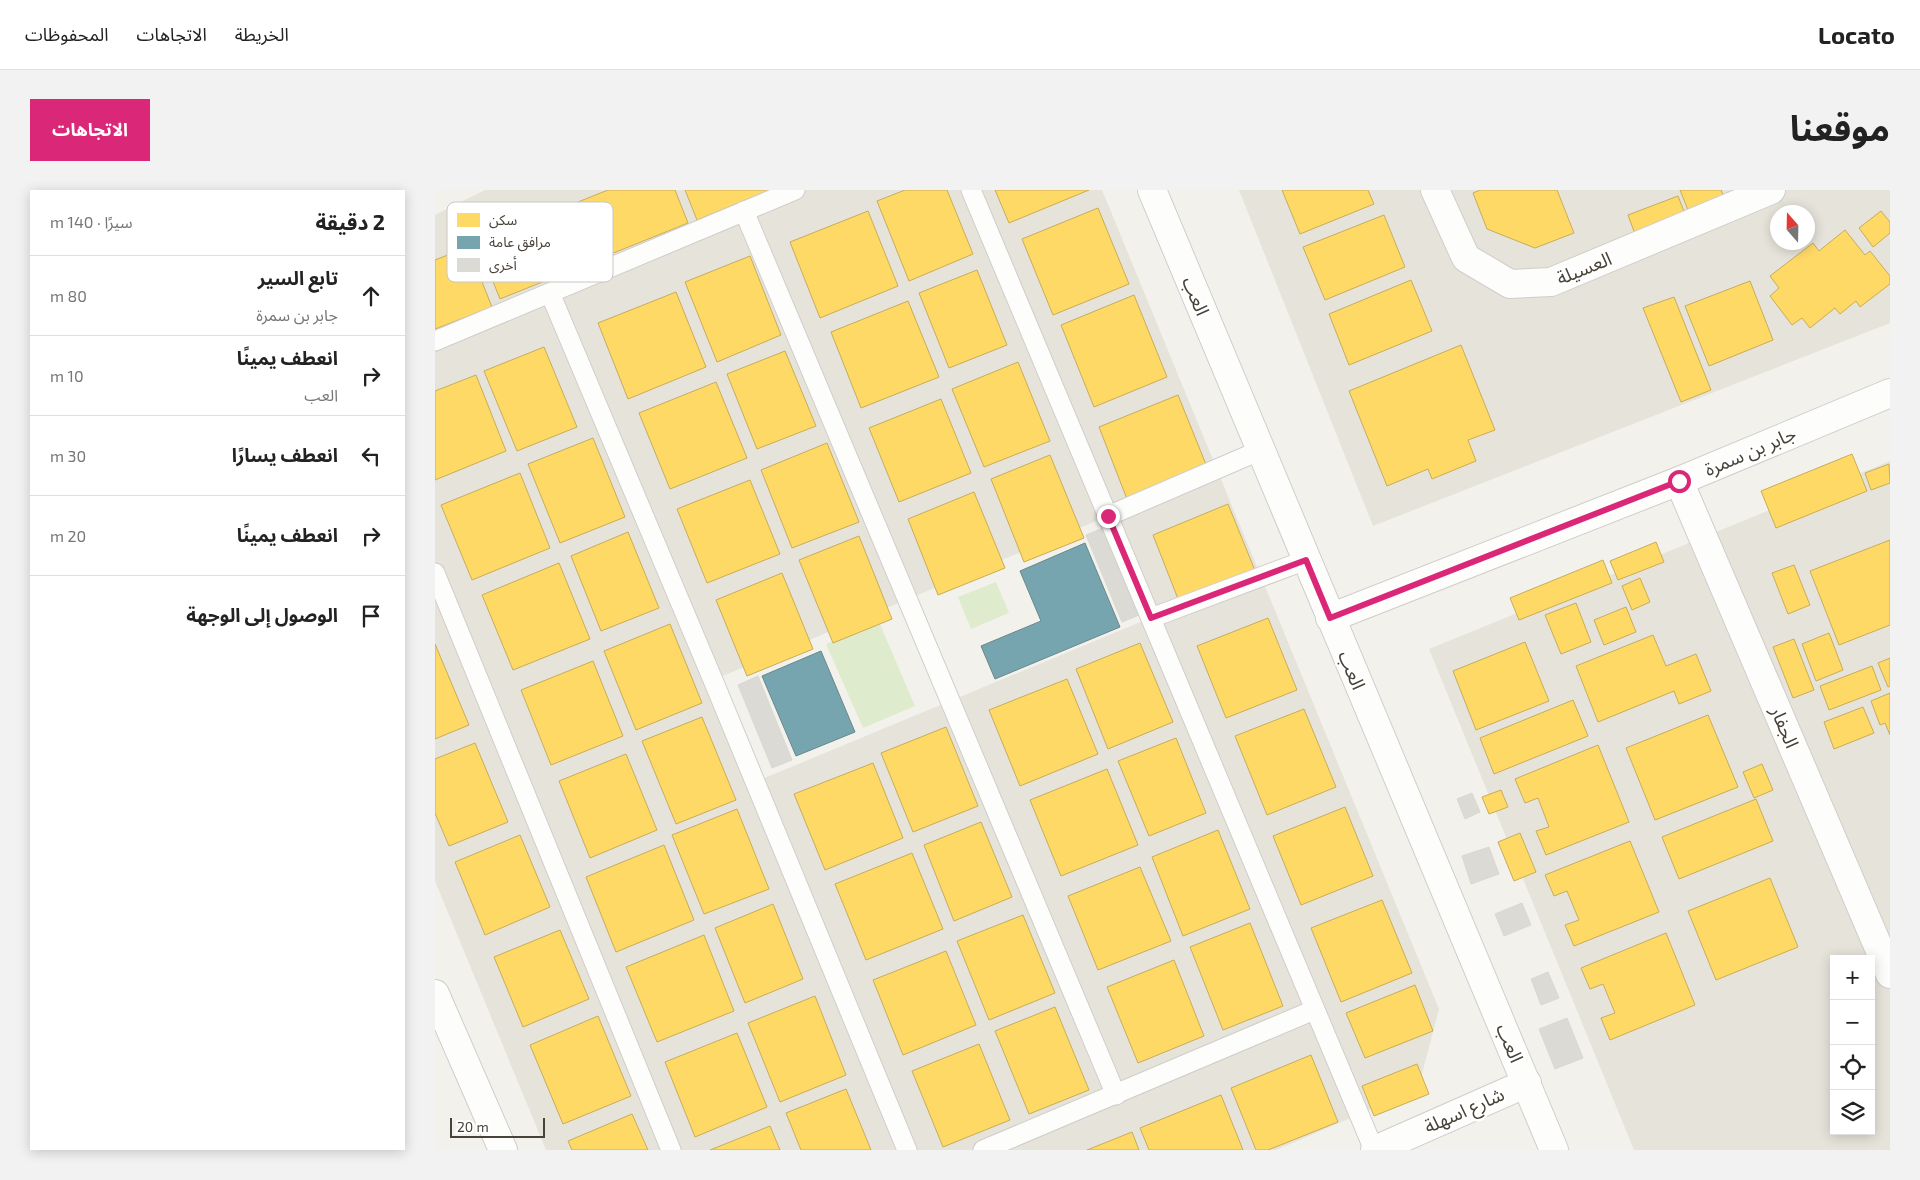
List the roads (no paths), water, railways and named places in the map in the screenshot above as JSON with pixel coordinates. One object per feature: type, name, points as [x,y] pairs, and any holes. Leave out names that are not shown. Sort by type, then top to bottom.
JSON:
[{"type":"street","name":"العب","points":[[1152,190],[1554,1150]]},
{"type":"street","name":"العسيلة","points":[[1435,190],[1466,258],[1509,284],[1551,282],[1771,190]]},
{"type":"street","name":"جابر بن سمرة","points":[[1330,618],[1679,481],[1890,393]]},
{"type":"street","name":"الجفار","points":[[1679,481],[1890,974]]},
{"type":"street","points":[[435,994],[503,1150]]},
{"type":"street","name":"شارع اسهلة","points":[[1374,1150],[1527,1083]]},
{"type":"lane","points":[[613,266],[795,190]]},
{"type":"lane","points":[[971,190],[1374,1150]]},
{"type":"lane","points":[[744,211],[1116,1095]]},
{"type":"lane","points":[[435,341],[576,282]]},
{"type":"lane","points":[[550,293],[713,680],[907,1150]]},
{"type":"lane","points":[[1108,516],[1261,450]]},
{"type":"lane","points":[[1151,618],[1306,560]]},
{"type":"lane","points":[[435,573],[671,1150]]},
{"type":"lane","points":[[983,1150],[1314,1010]]}]
